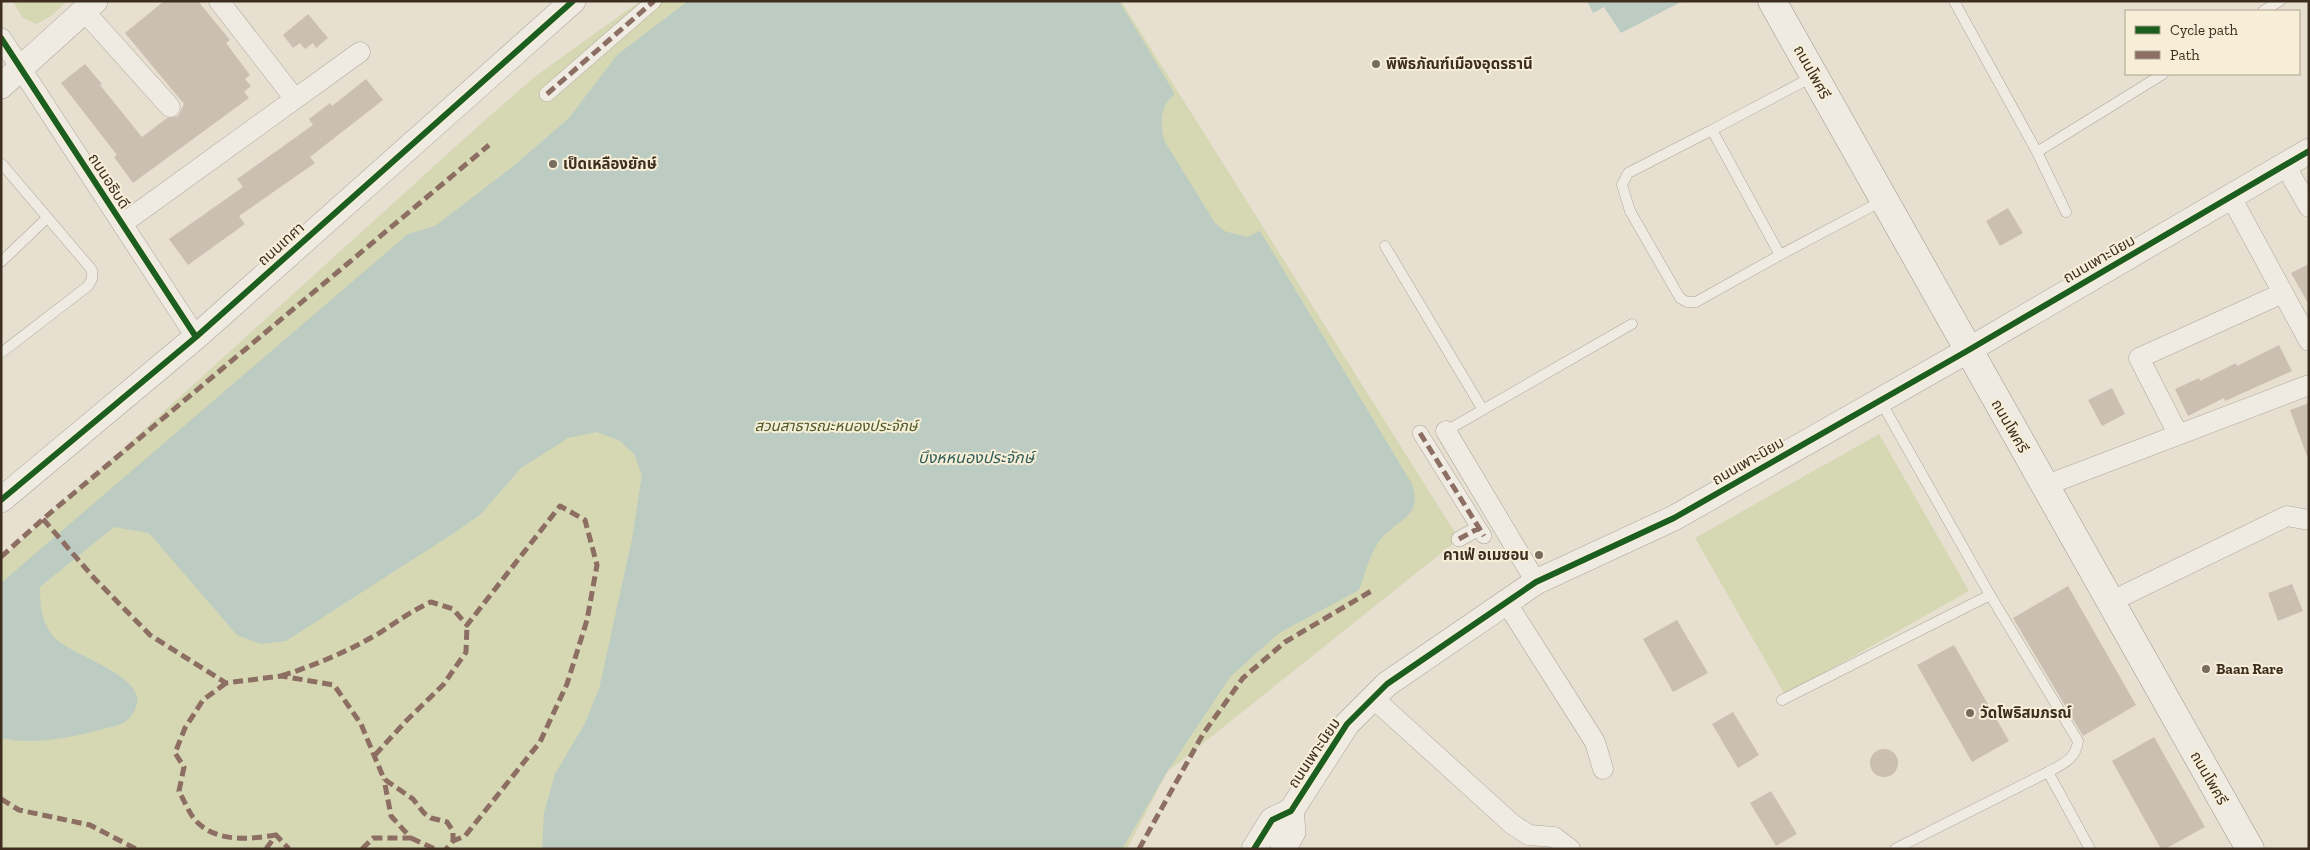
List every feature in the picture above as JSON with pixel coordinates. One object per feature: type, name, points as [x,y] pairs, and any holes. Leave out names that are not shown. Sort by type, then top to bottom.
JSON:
[{"type":"main road","name":"ถนนโพศรี","points":[[1772,1],[1967,351],[2250,849]]},
{"type":"street","points":[[219,1],[296,99]]},
{"type":"street","name":"ถนนเทศา","points":[[1,500],[196,337],[573,1]]},
{"type":"street","points":[[547,94],[654,1]]},
{"type":"street","points":[[1,86],[89,6],[170,106]]},
{"type":"street","name":"ถนนอธิบดี","points":[[1,38],[196,337]]},
{"type":"street","points":[[122,224],[360,52]]},
{"type":"street","name":"ถนนเพาะนิยม","points":[[1254,849],[1272,820],[1291,811],[1347,724],[1387,684],[1536,582],[1674,518],[1967,351],[2309,151]]},
{"type":"street","points":[[2285,165],[2309,207]]},
{"type":"street","points":[[2231,197],[2309,341]]},
{"type":"street","points":[[2178,434],[2139,358],[2282,293]]},
{"type":"street","points":[[2044,486],[2309,385]]},
{"type":"street","points":[[1446,431],[1536,582]]},
{"type":"street","points":[[1420,433],[1481,532],[1459,539]]},
{"type":"street","points":[[2110,602],[2287,516],[2309,520]]},
{"type":"street","points":[[1506,602],[1595,742],[1603,769]]},
{"type":"street","points":[[1373,698],[1512,824],[1528,835],[1550,836],[1558,839],[1570,849]]},
{"type":"street","name":"ถนนเพาะนิยม","points":[[1283,849],[1293,832],[1291,811]]},
{"type":"lane","points":[[1954,1],[2037,152],[2066,212]]},
{"type":"lane","points":[[2267,6],[2280,1]]},
{"type":"lane","points":[[2037,152],[2161,75]]},
{"type":"lane","points":[[1814,76],[1628,173],[1622,186],[1630,211],[1680,298],[1687,302],[1696,302],[1883,200]]},
{"type":"lane","points":[[1712,130],[1780,255]]},
{"type":"lane","points":[[1,163],[92,270],[92,279],[88,286],[1,353]]},
{"type":"lane","points":[[1,262],[48,218]]},
{"type":"lane","points":[[1385,246],[1483,410]]},
{"type":"lane","points":[[1446,431],[1632,324]]},
{"type":"lane","points":[[1880,400],[1990,595],[2078,741],[2070,760],[1895,849]]},
{"type":"lane","points":[[1782,700],[1990,595]]},
{"type":"lane","points":[[2048,772],[2090,849]]},
{"type":"green space","points":[[12,1],[67,1],[51,16],[36,24],[23,18]]},
{"type":"green space","name":"บึงหหนองประจักษ์","points":[[640,1],[1121,1],[1459,539],[1167,772],[1127,849],[1,849],[1,559],[533,78]]},
{"type":"green space","points":[[1879,434],[1969,591],[1785,695],[1695,538]]},
{"type":"water","name":"บึงหหนองประจักษ์","points":[[688,1],[1119,1],[1175,94],[1166,104],[1162,116],[1165,142],[1215,223],[1224,231],[1247,237],[1260,231],[1412,484],[1415,496],[1411,512],[1378,543],[1359,590],[1279,633],[1230,677],[1167,772],[1122,849],[542,849],[544,813],[555,774],[585,723],[599,689],[632,539],[642,475],[634,454],[620,441],[597,432],[568,438],[521,468],[481,514],[286,641],[261,644],[237,635],[149,533],[114,527],[40,587],[41,607],[46,625],[54,637],[62,644],[106,667],[131,686],[137,696],[136,707],[133,713],[119,725],[65,738],[27,741],[1,738],[1,583],[408,234],[435,226],[511,168],[569,118],[617,55]]},
{"type":"water","points":[[1587,1],[1683,1],[1621,33],[1604,7],[1593,13]]},
{"type":"building","points":[[164,1],[198,1],[230,40],[226,43],[250,75],[245,79],[251,86],[244,92],[249,98],[133,183],[114,157],[117,155],[61,83],[85,64],[142,137],[167,118],[178,116],[184,104],[125,33]]},
{"type":"building","points":[[308,14],[328,38],[316,48],[313,43],[305,49],[300,43],[293,48],[283,35]]},
{"type":"building","points":[[366,79],[383,100],[310,157],[315,163],[239,216],[245,224],[188,265],[169,239],[243,187],[237,179],[313,125],[309,119],[330,103],[332,106]]},
{"type":"building","points":[[2008,208],[2023,233],[2000,246],[1986,221]]},
{"type":"building","points":[[2309,264],[2309,305],[2291,273]]},
{"type":"building","points":[[2279,345],[2292,371],[2225,401],[2224,398],[2188,416],[2175,389],[2199,378],[2200,381],[2236,363],[2237,366]]},
{"type":"building","points":[[2112,388],[2125,414],[2102,426],[2088,400]]},
{"type":"building","points":[[2309,403],[2309,455],[2307,456],[2290,410]]},
{"type":"building","points":[[2292,584],[2303,611],[2278,621],[2268,593]]},
{"type":"building","points":[[2068,586],[2136,705],[2083,736],[2013,618]]},
{"type":"building","points":[[1677,620],[1708,673],[1673,692],[1643,639]]},
{"type":"building","points":[[1954,645],[2009,741],[1972,762],[1917,665]]},
{"type":"building","points":[[1733,712],[1759,755],[1738,768],[1712,724]]},
{"type":"building","points":[[2154,737],[2205,827],[2165,849],[2161,849],[2112,761]]},
{"type":"building","points":[[1884,749],[1894,753],[1898,763],[1894,773],[1884,777],[1874,773],[1870,763],[1874,753]]},
{"type":"building","points":[[1771,791],[1797,834],[1776,846],[1750,803]]},
{"type":"marked path","points":[[547,94],[654,1]]},
{"type":"marked path","points":[[1,557],[43,519],[489,145]]},
{"type":"marked path","points":[[1420,433],[1484,536]]},
{"type":"marked path","points":[[281,676],[345,651],[431,602],[453,609],[467,625],[560,506],[585,520],[597,565],[587,620],[567,684],[540,742],[465,836],[453,841]]},
{"type":"marked path","points":[[43,519],[94,578],[150,635],[226,683],[281,676],[334,685],[361,724],[384,779],[413,799],[424,813],[431,818],[447,822],[453,831],[453,841],[446,849]]},
{"type":"marked path","points":[[1459,539],[1479,528]]},
{"type":"marked path","points":[[1139,849],[1203,734],[1243,678],[1285,642],[1373,590]]},
{"type":"marked path","points":[[375,755],[443,685],[466,652],[467,625]]},
{"type":"marked path","points":[[226,683],[203,700],[185,728],[175,753],[184,767],[179,791],[194,819],[205,829],[235,838],[256,838],[276,835]]},
{"type":"marked path","points":[[362,849],[373,838],[411,838],[391,816],[384,779]]},
{"type":"marked path","points":[[1,799],[19,810],[90,825],[136,849]]},
{"type":"marked path","points":[[266,849],[276,835],[289,849]]},
{"type":"marked path","points":[[411,838],[435,849]]},
{"type":"cycle path","points":[[1,500],[196,337],[573,1]]},
{"type":"cycle path","points":[[1,38],[196,337]]},
{"type":"cycle path","points":[[1254,849],[1272,820],[1291,811],[1347,724],[1387,684],[1536,582],[1674,518],[1967,351],[2309,151]]},
{"type":"place","name":"พิพิธภัณฑ์เมืองอุดรธานี","points":[[1376,64]]},
{"type":"place","name":"เป็ดเหลืองยักษ์","points":[[553,164]]},
{"type":"place","name":"คาเฟ่ อเมซอน","points":[[1539,555]]},
{"type":"place","name":"Baan Rare","points":[[2206,669]]},
{"type":"place","name":"วัดโพธิสมภรณ์","points":[[1970,713]]},
{"type":"park label","name":"สวนสาธารณะหนองประจักษ์","points":[[836,426]]}]
